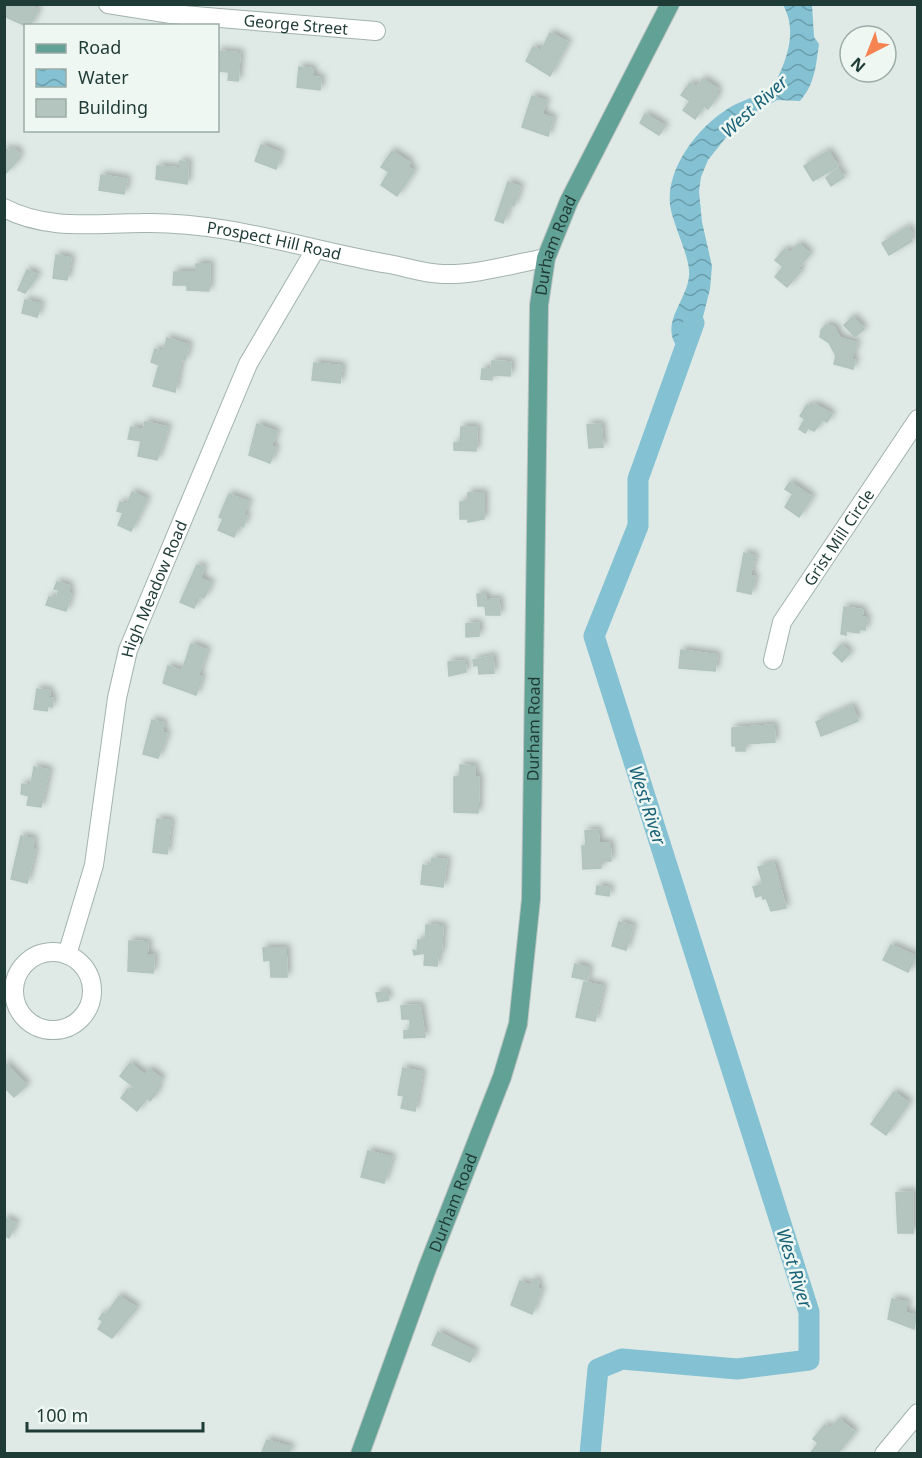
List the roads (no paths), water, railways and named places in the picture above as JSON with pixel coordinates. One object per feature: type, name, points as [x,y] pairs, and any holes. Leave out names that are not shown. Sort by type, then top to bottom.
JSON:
[{"type":"main road","name":"Durham Road","points":[[360,1454],[428,1266],[502,1077],[518,1024],[531,899],[539,305],[546,258],[569,201],[670,4]]},
{"type":"street","name":"George Street","points":[[108,4],[376,31]]},
{"type":"street","name":"Prospect Hill Road","points":[[4,208],[26,220],[79,225],[145,222],[232,229],[315,250],[442,274],[478,271],[546,258]]},
{"type":"street","name":"High Meadow Road","points":[[67,955],[94,865],[117,698],[128,650],[248,364],[315,250]]},
{"type":"street","name":"Grist Mill Circle","points":[[773,660],[782,622],[918,419]]},
{"type":"street","points":[[42,954],[67,955],[81,963],[89,976],[93,992],[89,1007],[80,1020],[67,1028],[51,1030],[36,1026],[24,1017],[16,1002],[17,977],[27,963],[42,954]]},
{"type":"street","points":[[884,1454],[918,1413]]},
{"type":"water","points":[[783,5],[812,5],[814,37],[819,44],[814,74],[809,88],[800,101],[777,100],[750,115],[732,130],[708,160],[701,177],[699,191],[702,222],[712,266],[710,289],[698,337],[687,349],[679,349],[673,340],[672,322],[687,285],[689,269],[670,205],[670,190],[674,175],[688,147],[710,123],[734,105],[772,89],[785,59],[790,37],[788,16]]},
{"type":"waterway","name":"West River","points":[[590,1454],[598,1369],[622,1359],[737,1369],[809,1360],[809,1312],[594,636],[638,526],[638,479],[694,323]]}]
